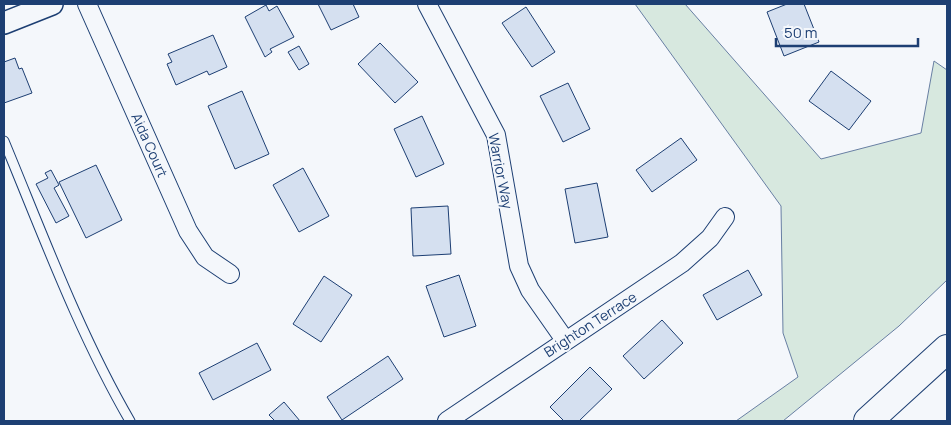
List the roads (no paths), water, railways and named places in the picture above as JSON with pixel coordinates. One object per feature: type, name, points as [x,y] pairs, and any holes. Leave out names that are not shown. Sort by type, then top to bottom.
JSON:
[{"type":"highway","points":[[868,421],[947,349]]},
{"type":"street","points":[[4,23],[52,4]]},
{"type":"street","name":"Aida Court","points":[[87,4],[188,231],[204,257],[230,274]]},
{"type":"street","name":"Warrior Way","points":[[426,4],[496,135],[519,266],[530,290],[565,340]]},
{"type":"street","name":"Brighton Terrace","points":[[446,421],[682,263],[710,238],[725,217]]},
{"type":"lane","points":[[4,141],[74,309],[130,421]]}]
